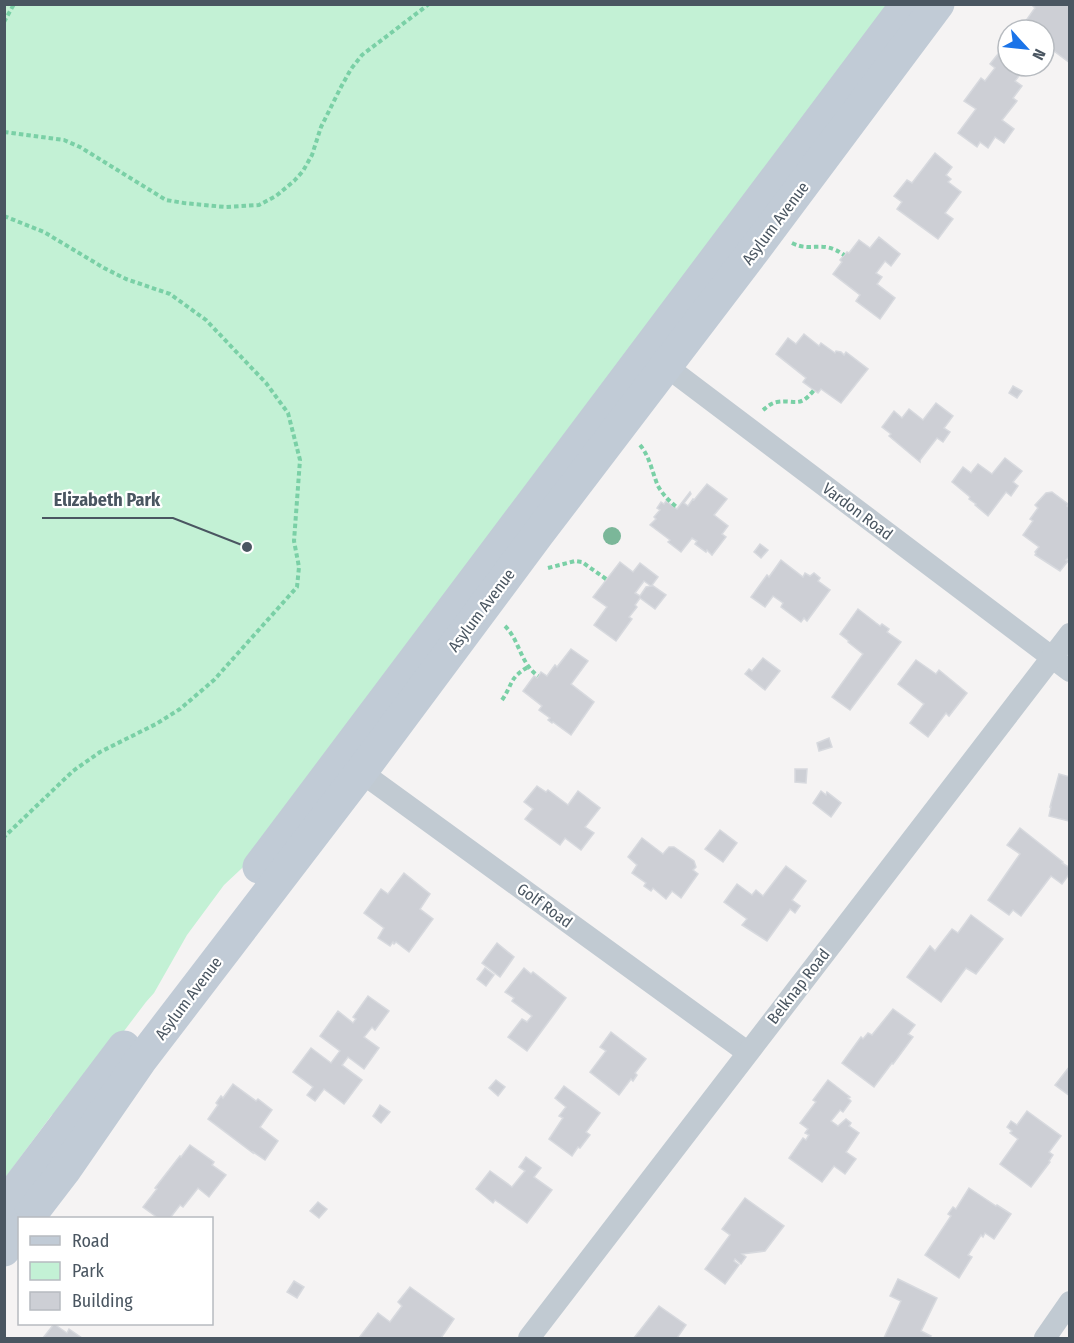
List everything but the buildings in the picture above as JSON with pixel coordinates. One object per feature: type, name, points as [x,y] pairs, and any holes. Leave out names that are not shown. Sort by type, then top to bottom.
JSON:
[{"type":"main road","name":"Asylum Avenue","points":[[4,1206],[351,765],[517,562],[656,358],[907,4]]},
{"type":"main road","name":"Asylum Avenue","points":[[656,358],[755,249],[938,4]]},
{"type":"main road","name":"Asylum Avenue","points":[[29,1217],[64,1171],[351,765]]},
{"type":"main road","points":[[4,1250],[18,1232]]},
{"type":"street","name":"Vardon Road","points":[[656,358],[1061,665]]},
{"type":"street","name":"Belknap Road","points":[[529,1338],[747,1052],[1061,665],[1070,634]]},
{"type":"street","name":"Golf Road","points":[[351,765],[747,1052]]},
{"type":"street","points":[[1045,1338],[1070,1302]]},
{"type":"path","points":[[4,22],[14,4]]},
{"type":"path","points":[[4,132],[72,143],[166,200],[225,207],[259,205],[276,196],[303,171],[341,87],[362,55],[429,4]]},
{"type":"path","points":[[4,216],[44,232],[126,279],[170,294],[206,320],[266,383],[288,413],[300,460],[294,541],[299,567],[297,587],[214,680],[180,709],[156,724],[100,752],[73,771],[4,837]]},
{"type":"path","points":[[789,242],[802,247],[827,246],[844,255]]},
{"type":"path","points":[[763,410],[773,403],[792,403],[804,400],[813,390]]},
{"type":"path","points":[[639,444],[647,455],[660,490],[678,508]]},
{"type":"path","points":[[544,566],[550,568],[574,561],[582,562],[606,579]]},
{"type":"path","points":[[504,625],[515,639],[528,666],[538,676]]},
{"type":"path","points":[[502,700],[512,679],[528,666]]},
{"type":"green space","points":[[5,5],[895,5],[258,853],[224,885],[187,935],[154,993],[74,1097],[51,1116],[5,1178]]},
{"type":"place","name":"Elizabeth Park","points":[[247,547]]}]
